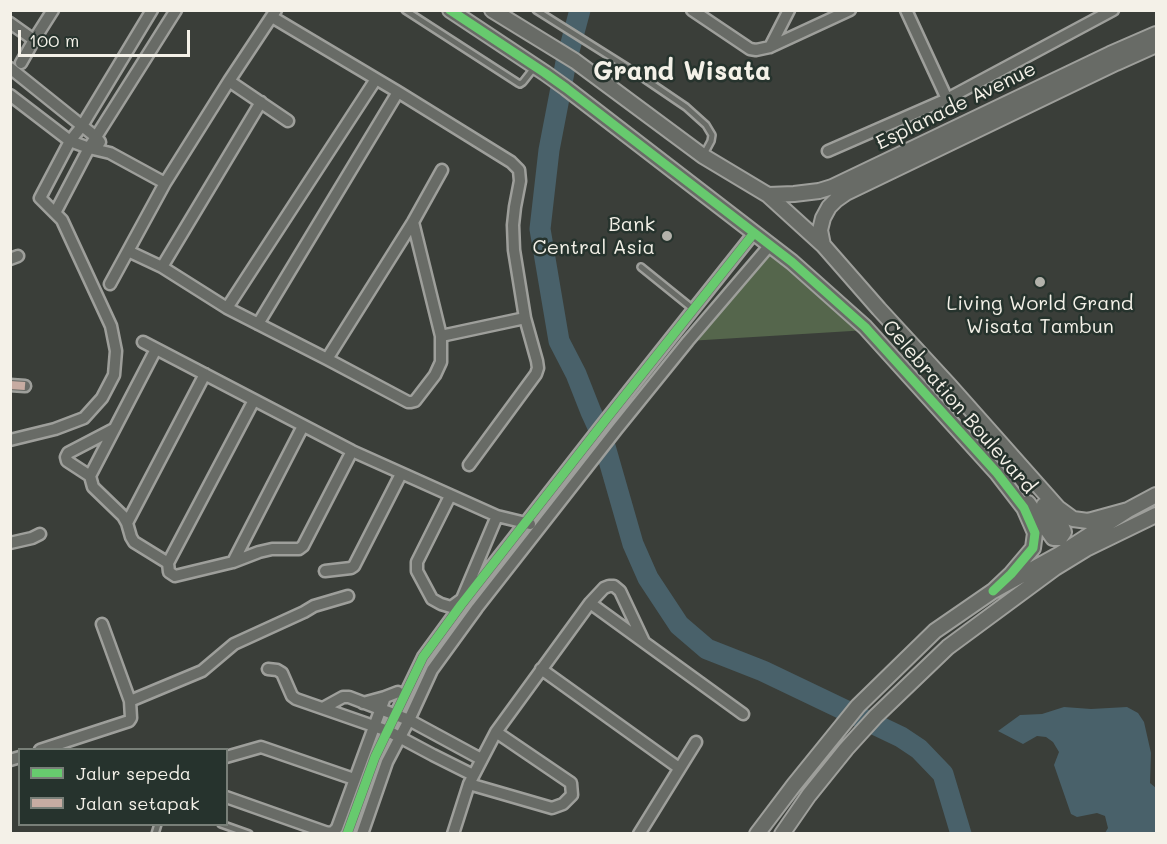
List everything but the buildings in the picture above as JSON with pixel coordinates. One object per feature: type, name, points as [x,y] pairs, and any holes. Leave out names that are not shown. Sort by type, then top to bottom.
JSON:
[{"type":"street","points":[[53,10],[16,66],[96,137],[110,153]]},
{"type":"street","points":[[10,440],[55,429],[84,418],[102,398],[114,375],[116,351],[111,326],[62,220],[40,198],[70,141],[82,126],[152,10]]},
{"type":"street","points":[[55,213],[89,148],[176,10]]},
{"type":"street","points":[[347,834],[375,757],[423,657],[525,523],[754,233],[566,88],[450,10]]},
{"type":"street","points":[[492,10],[575,61],[703,156],[768,195]]},
{"type":"street","points":[[692,10],[750,49],[756,50],[770,47],[850,10]]},
{"type":"street","points":[[770,47],[789,10]]},
{"type":"street","points":[[906,10],[947,99]]},
{"type":"street","points":[[828,151],[947,99],[1113,10]]},
{"type":"street","points":[[110,284],[165,183],[274,14],[511,162],[519,170],[520,181],[514,207],[514,250],[525,318],[537,361],[536,374],[470,465]]},
{"type":"street","points":[[10,23],[34,40]]},
{"type":"street","name":"Esplanade Avenue","points":[[768,195],[819,191],[832,187],[1156,34]]},
{"type":"street","name":"Esplanade Avenue","points":[[823,246],[820,230],[823,218],[829,207],[846,193],[1156,45]]},
{"type":"street","points":[[227,308],[376,79]]},
{"type":"street","points":[[229,81],[288,121]]},
{"type":"street","points":[[258,324],[398,92]]},
{"type":"street","points":[[10,95],[70,141],[110,153],[165,183]]},
{"type":"street","points":[[162,267],[261,102]]},
{"type":"street","points":[[327,359],[413,222],[442,170]]},
{"type":"street","name":"Celebration Boulevard","points":[[768,195],[823,246],[1058,508],[1073,519],[1088,522],[1128,510]]},
{"type":"street","points":[[128,251],[162,267],[227,308],[411,402],[415,401],[435,375],[441,362],[441,336],[413,222]]},
{"type":"street","name":"Celebration Boulevard","points":[[754,233],[792,262],[865,327],[997,473],[1024,508],[1035,532],[1033,549],[993,591]]},
{"type":"street","points":[[362,834],[387,762],[432,670],[477,608],[617,429],[770,245]]},
{"type":"street","points":[[441,336],[525,318]]},
{"type":"street","points":[[143,342],[352,452],[497,516],[540,528]]},
{"type":"street","points":[[90,476],[156,349]]},
{"type":"street","points":[[127,523],[205,374]]},
{"type":"street","points":[[10,384],[25,386]]},
{"type":"street","points":[[254,400],[168,563],[169,572],[175,576],[233,562],[272,549],[299,549],[303,546],[352,452]]},
{"type":"street","points":[[973,412],[990,440],[1062,527],[1065,532],[1060,538],[1053,538],[1007,476],[997,473]]},
{"type":"street","points":[[233,562],[303,426]]},
{"type":"street","points":[[114,429],[68,453],[67,461],[90,476],[93,487],[120,512],[134,542],[168,563]]},
{"type":"street","points":[[325,571],[354,566],[401,474]]},
{"type":"street","points":[[757,834],[858,706],[934,631],[993,591],[1060,554],[1128,510],[1156,495]]},
{"type":"street","points":[[450,496],[417,562],[417,571],[432,599],[441,604],[451,607],[462,599],[497,516]]},
{"type":"street","points":[[782,834],[809,795],[846,749],[876,716],[948,647],[1055,568],[1086,549],[1156,515]]},
{"type":"street","points":[[10,543],[40,534]]},
{"type":"street","points":[[453,834],[471,780],[496,732],[590,603],[604,588],[614,586],[625,597],[644,642]]},
{"type":"street","points":[[130,701],[201,671],[234,644],[314,606],[348,596]]},
{"type":"street","points":[[590,603],[742,714]]},
{"type":"street","points":[[46,748],[129,721],[131,718],[130,701],[102,624]]},
{"type":"street","points":[[268,669],[282,673],[292,696],[296,699],[401,737],[471,780],[552,808],[563,804],[572,795],[570,783],[496,732]]},
{"type":"street","points":[[541,669],[679,768]]},
{"type":"street","points":[[363,703],[398,692]]},
{"type":"street","points":[[323,708],[343,697],[349,698],[409,720],[481,759]]},
{"type":"street","points":[[228,798],[328,833],[333,832],[337,828],[385,697]]},
{"type":"street","points":[[639,834],[696,742]]},
{"type":"street","points":[[228,756],[261,747],[354,779]]},
{"type":"lane","points":[[405,10],[518,83],[521,84],[540,70]]},
{"type":"lane","points":[[536,10],[686,107],[706,125],[712,135],[703,156]]},
{"type":"lane","points":[[641,267],[694,309]]},
{"type":"lane","points":[[223,826],[249,834]]},
{"type":"green space","points":[[770,245],[868,330],[688,341]]},
{"type":"water","points":[[1064,707],[1091,709],[1127,707],[1138,713],[1144,722],[1151,753],[1150,783],[1156,788],[1156,833],[1105,833],[1108,828],[1105,816],[1097,813],[1077,817],[1071,814],[1054,765],[1059,752],[1053,742],[1046,737],[1037,736],[1023,744],[998,731],[1020,715],[1042,714]]},
{"type":"waterway","points":[[580,10],[566,62],[549,150],[540,229],[559,341],[576,374],[602,436],[633,544],[648,578],[679,625],[707,649],[763,671],[901,737],[919,749],[943,774],[961,834]]},
{"type":"marked path","points":[[10,385],[25,386]]},
{"type":"cycle path","points":[[450,10],[566,88],[792,262],[865,327],[997,473],[1024,508],[1035,533],[1033,548],[993,591]]},
{"type":"cycle path","points":[[347,834],[375,757],[423,657],[461,605],[754,233]]},
{"type":"place","name":"Bank Central Asia","points":[[667,236]]},
{"type":"place","name":"Living World Grand Wisata Tambun","points":[[1040,282]]},
{"type":"district","name":"Grand Wisata","points":[[682,72]]}]
